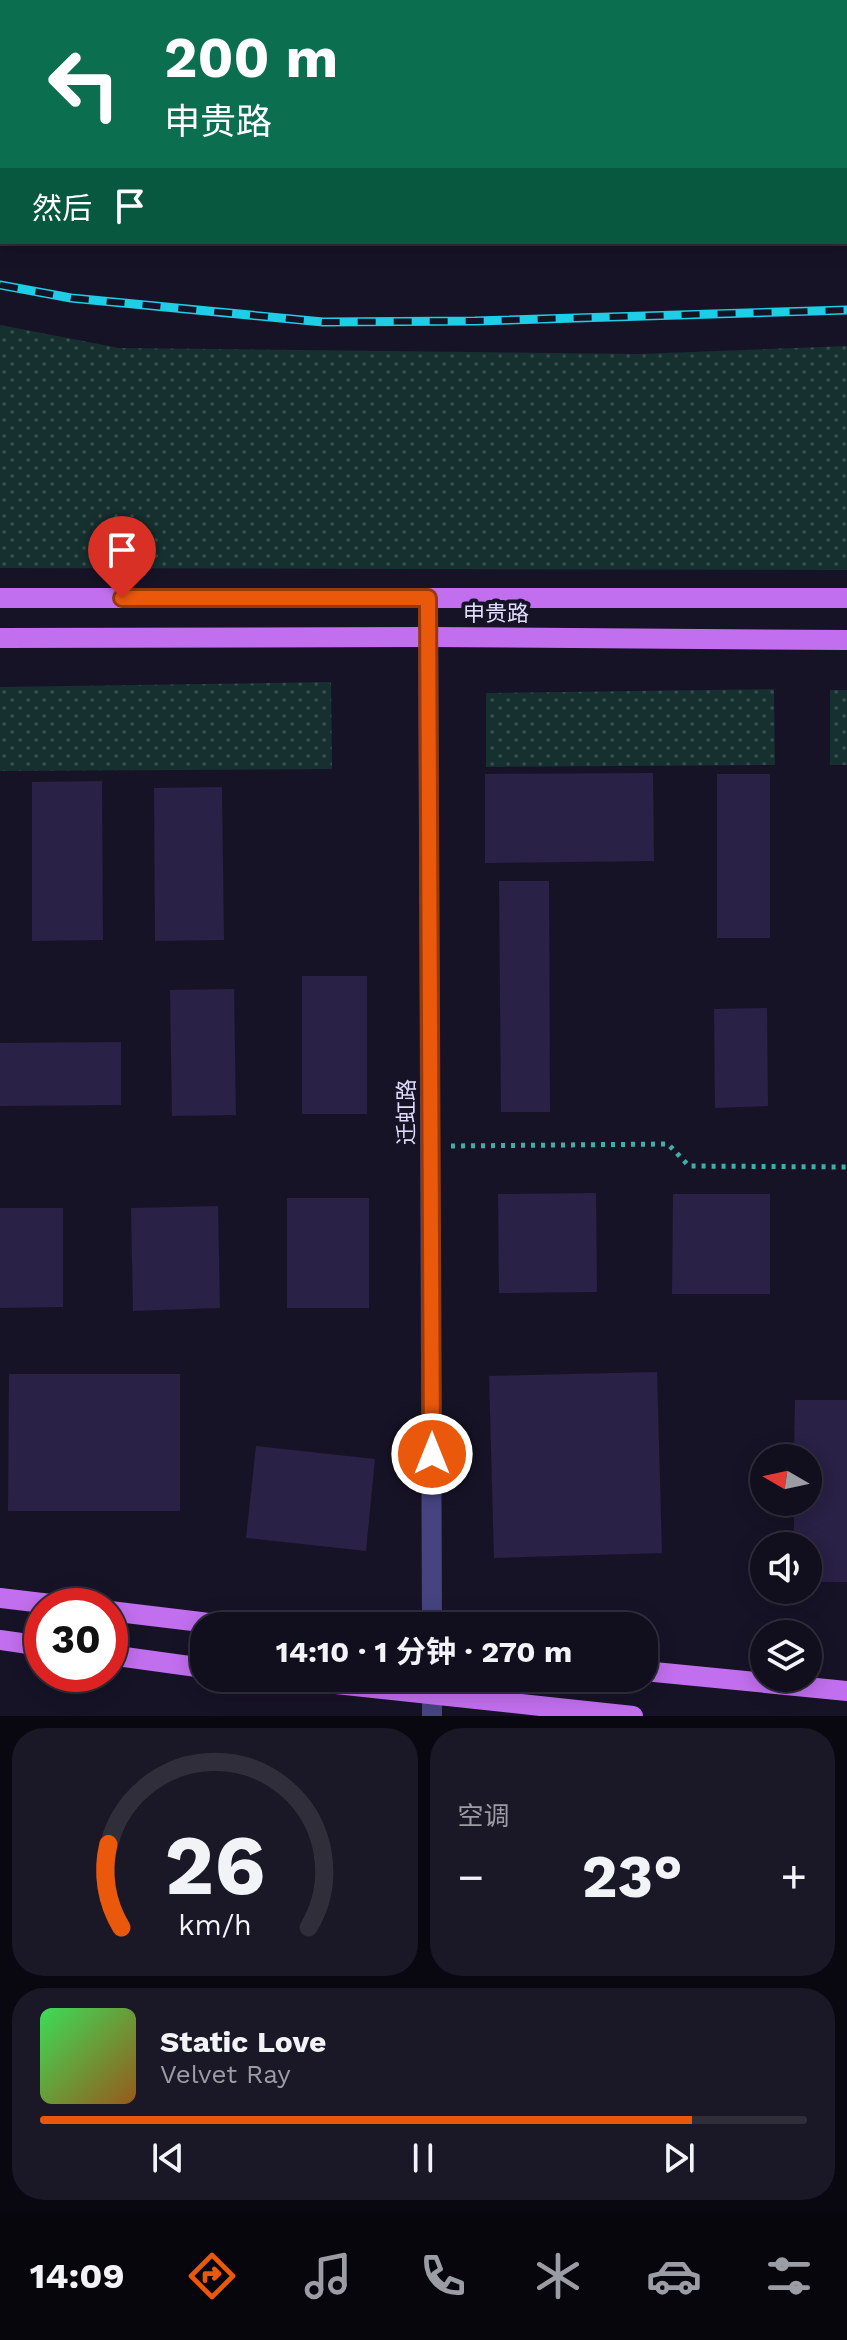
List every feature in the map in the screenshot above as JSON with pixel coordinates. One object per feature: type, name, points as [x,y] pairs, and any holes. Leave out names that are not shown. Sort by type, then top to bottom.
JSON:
[{"type":"main road","name":"申贵路","points":[[0,598],[847,598]]},
{"type":"main road","name":"申贵路","points":[[0,638],[847,640]]},
{"type":"main road","points":[[0,1598],[24,1601]]},
{"type":"main road","points":[[128,1613],[190,1621]]},
{"type":"main road","points":[[0,1640],[24,1643]]},
{"type":"main road","points":[[128,1657],[190,1666]]},
{"type":"main road","points":[[658,1672],[847,1691]]},
{"type":"main road","points":[[472,1692],[633,1716]]},
{"type":"street","name":"迁虹路","points":[[428,598],[432,1612]]},
{"type":"street","points":[[432,1692],[432,1716]]},
{"type":"path","points":[[430,1146],[668,1144],[689,1166],[847,1167]]},
{"type":"green space","points":[[0,325],[119,348],[639,354],[847,346],[847,570],[0,568]]},
{"type":"green space","points":[[331,682],[332,769],[0,771],[0,687]]},
{"type":"green space","points":[[774,689],[775,765],[486,767],[486,693]]},
{"type":"green space","points":[[830,690],[847,690],[847,765],[830,765]]},
{"type":"building","points":[[653,773],[654,861],[485,863],[485,774]]},
{"type":"building","points":[[717,774],[770,774],[770,938],[717,938]]},
{"type":"building","points":[[102,781],[103,940],[32,941],[32,782]]},
{"type":"building","points":[[222,787],[224,940],[155,941],[154,788]]},
{"type":"building","points":[[499,881],[549,881],[550,1112],[501,1112]]},
{"type":"building","points":[[302,976],[367,976],[367,1114],[302,1114]]},
{"type":"building","points":[[234,989],[236,1115],[172,1116],[170,990]]},
{"type":"building","points":[[767,1008],[768,1106],[715,1108],[714,1009]]},
{"type":"building","points":[[121,1042],[121,1105],[0,1106],[0,1043]]},
{"type":"building","points":[[596,1193],[597,1292],[499,1293],[498,1194]]},
{"type":"building","points":[[673,1194],[770,1194],[770,1294],[672,1294]]},
{"type":"building","points":[[287,1198],[369,1198],[369,1308],[287,1308]]},
{"type":"building","points":[[218,1206],[220,1308],[133,1311],[131,1208]]},
{"type":"building","points":[[0,1208],[63,1208],[63,1307],[0,1308]]},
{"type":"building","points":[[657,1372],[662,1553],[494,1558],[489,1376]]},
{"type":"building","points":[[9,1374],[180,1374],[180,1511],[8,1511]]},
{"type":"building","points":[[795,1400],[847,1400],[847,1582],[822,1582],[822,1532],[794,1532],[794,1516],[822,1516],[822,1444],[794,1444]]},
{"type":"building","points":[[256,1446],[375,1459],[366,1551],[246,1538]]},
{"type":"railway","points":[[0,285],[71,298],[323,322],[475,321],[847,310]]},
{"type":"route","points":[[122,598],[428,598],[432,1454]]}]
